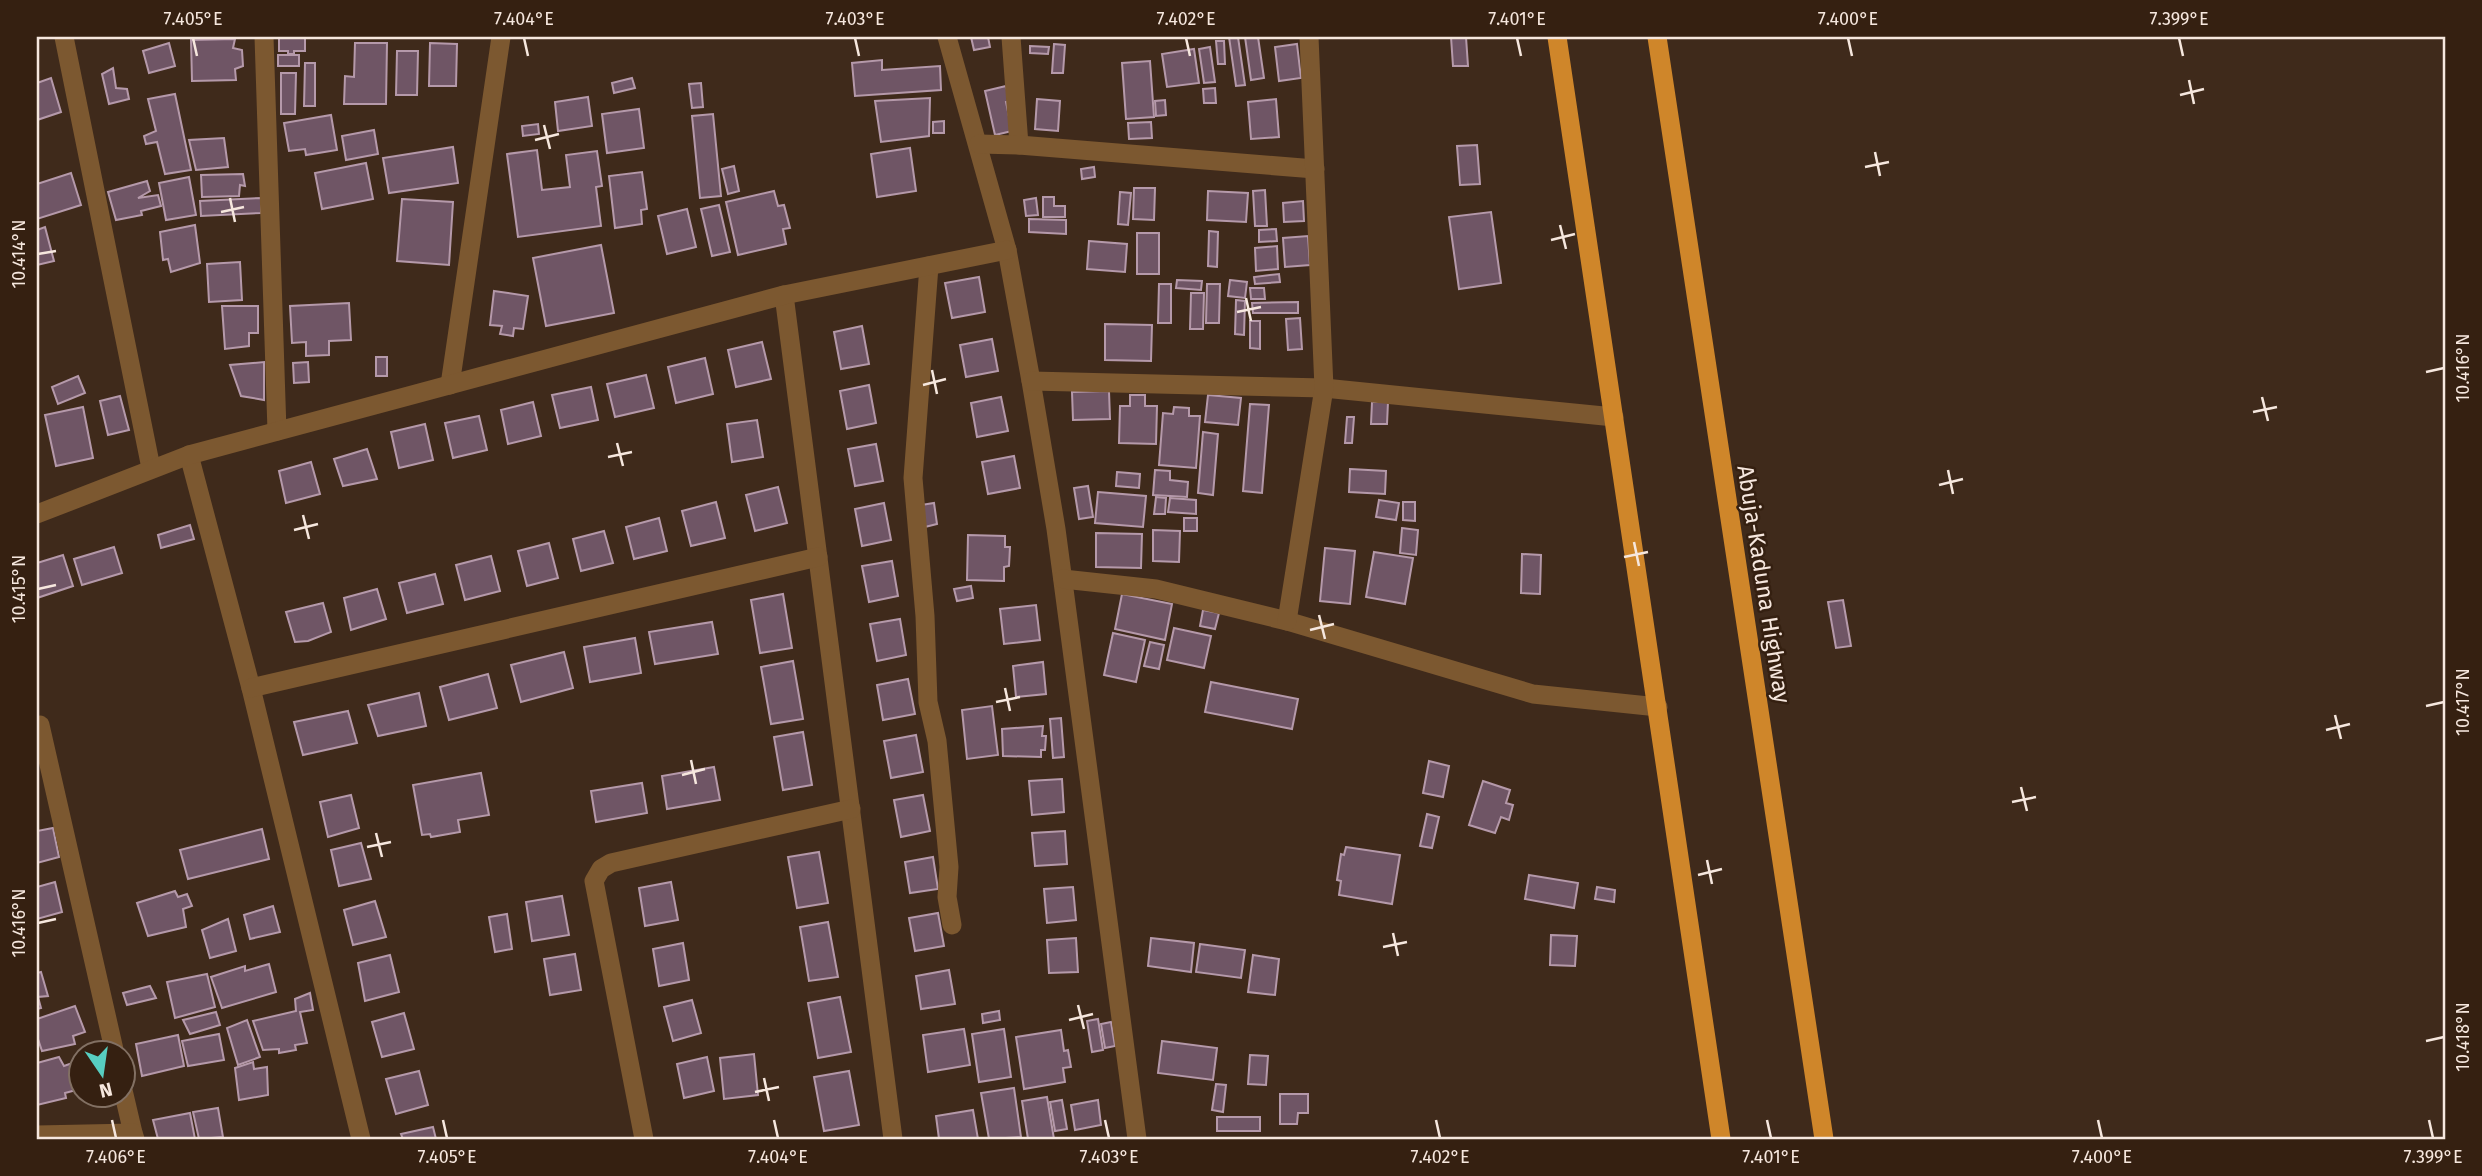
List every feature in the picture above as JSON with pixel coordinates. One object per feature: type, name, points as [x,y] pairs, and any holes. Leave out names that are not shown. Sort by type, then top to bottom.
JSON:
[{"type":"highway","points":[[1557,37],[1721,1139]]},
{"type":"highway","name":"Abuja-Kaduna Highway","points":[[1657,37],[1824,1139]]},
{"type":"street","points":[[64,37],[151,468]]},
{"type":"street","points":[[264,37],[277,431]]},
{"type":"street","points":[[450,385],[501,37]]},
{"type":"street","points":[[947,37],[1007,250],[1031,381],[1063,579],[1137,1139]]},
{"type":"street","points":[[1011,37],[1019,145]]},
{"type":"street","points":[[1287,621],[1324,388],[1309,37]]},
{"type":"street","points":[[979,144],[1315,169]]},
{"type":"street","points":[[37,514],[189,454],[784,295],[1007,250]]},
{"type":"street","points":[[929,266],[913,478],[925,616],[928,702],[937,741],[949,867],[947,897],[952,925]]},
{"type":"street","points":[[784,295],[893,1139]]},
{"type":"street","points":[[1031,381],[1324,388],[1614,417]]},
{"type":"street","points":[[189,454],[251,688],[361,1139]]},
{"type":"street","points":[[251,688],[818,557]]},
{"type":"street","points":[[1063,579],[1156,589],[1287,621],[1534,694],[1658,707]]},
{"type":"street","points":[[37,726],[40,725],[112,1040]]},
{"type":"street","points":[[644,1139],[594,881],[601,869],[611,863],[851,809]]},
{"type":"street","points":[[37,1135],[134,1136],[128,1110]]},
{"type":"building","points":[[279,37],[305,37],[305,51],[288,54],[288,51],[279,51]]},
{"type":"building","points":[[971,37],[988,37],[990,47],[974,50]]},
{"type":"building","points":[[1229,37],[1238,37],[1245,85],[1236,86]]},
{"type":"building","points":[[1245,37],[1258,37],[1264,78],[1251,80]]},
{"type":"building","points":[[1451,37],[1466,37],[1468,66],[1453,66]]},
{"type":"building","points":[[235,39],[233,48],[242,50],[243,66],[235,69],[236,80],[192,81],[191,40]]},
{"type":"building","points":[[1216,41],[1224,41],[1225,64],[1218,64]]},
{"type":"building","points":[[169,43],[175,66],[149,73],[143,51]]},
{"type":"building","points":[[355,43],[387,43],[386,104],[344,104],[345,76],[354,77]]},
{"type":"building","points":[[430,43],[457,44],[456,86],[429,86]]},
{"type":"building","points":[[1054,44],[1065,45],[1063,73],[1052,73]]},
{"type":"building","points":[[1297,44],[1301,78],[1279,81],[1275,47]]},
{"type":"building","points":[[1030,46],[1049,47],[1048,54],[1030,53]]},
{"type":"building","points":[[1210,47],[1215,82],[1204,83],[1199,49]]},
{"type":"building","points":[[1194,49],[1199,83],[1167,87],[1162,54]]},
{"type":"building","points":[[397,51],[418,51],[417,95],[396,95]]},
{"type":"building","points":[[278,55],[299,55],[299,66],[278,66]]},
{"type":"building","points":[[882,60],[882,70],[940,66],[941,90],[855,96],[852,63]]},
{"type":"building","points":[[1150,61],[1154,117],[1126,119],[1122,63]]},
{"type":"building","points":[[305,63],[315,63],[315,106],[304,106]]},
{"type":"building","points":[[113,68],[116,88],[127,89],[129,99],[109,104],[102,74]]},
{"type":"building","points":[[281,73],[296,73],[295,114],[281,114]]},
{"type":"building","points":[[51,78],[61,112],[37,120],[37,83]]},
{"type":"building","points":[[632,78],[635,88],[614,93],[612,83]]},
{"type":"building","points":[[701,83],[703,107],[692,108],[689,84]]},
{"type":"building","points":[[1006,86],[1010,101],[1006,102],[1012,131],[995,135],[985,91]]},
{"type":"building","points":[[1215,88],[1216,103],[1204,103],[1203,89]]},
{"type":"building","points":[[175,94],[191,170],[165,174],[157,142],[146,144],[144,136],[156,131],[148,99]]},
{"type":"building","points":[[588,97],[592,126],[558,131],[555,102]]},
{"type":"building","points":[[930,98],[929,136],[881,142],[875,101]]},
{"type":"building","points":[[1037,99],[1060,101],[1058,131],[1035,129]]},
{"type":"building","points":[[1276,99],[1279,137],[1251,139],[1248,102]]},
{"type":"building","points":[[1165,100],[1166,115],[1156,116],[1155,101]]},
{"type":"building","points":[[639,109],[644,148],[607,153],[602,114]]},
{"type":"building","points":[[713,114],[721,196],[700,198],[692,116]]},
{"type":"building","points":[[331,115],[337,150],[306,155],[305,149],[289,151],[284,123]]},
{"type":"building","points":[[944,121],[944,133],[933,133],[933,122]]},
{"type":"building","points":[[1151,122],[1152,138],[1129,139],[1128,123]]},
{"type":"building","points":[[538,124],[539,134],[523,136],[522,126]]},
{"type":"building","points":[[374,130],[378,154],[346,160],[342,136]]},
{"type":"building","points":[[224,138],[228,167],[196,170],[189,140]]},
{"type":"building","points":[[1477,145],[1480,184],[1460,185],[1457,146]]},
{"type":"building","points":[[453,147],[458,183],[389,193],[383,158]]},
{"type":"building","points":[[910,148],[916,191],[877,197],[871,154]]},
{"type":"building","points":[[537,150],[542,190],[570,187],[566,155],[597,151],[602,186],[596,187],[601,226],[518,237],[507,154]]},
{"type":"building","points":[[366,163],[373,199],[322,209],[315,173]]},
{"type":"building","points":[[734,166],[739,191],[728,194],[722,169]]},
{"type":"building","points":[[1094,167],[1095,177],[1082,179],[1081,169]]},
{"type":"building","points":[[642,172],[647,209],[641,210],[642,224],[615,228],[609,176]]},
{"type":"building","points":[[71,173],[81,205],[37,219],[37,184]]},
{"type":"building","points":[[243,174],[245,186],[240,185],[239,196],[202,197],[201,175]]},
{"type":"building","points":[[189,177],[196,215],[166,220],[159,183]]},
{"type":"building","points":[[147,181],[150,191],[138,198],[158,195],[161,206],[141,211],[142,215],[116,220],[108,192]]},
{"type":"building","points":[[1134,188],[1155,188],[1154,220],[1133,219]]},
{"type":"building","points":[[1265,190],[1267,226],[1255,226],[1253,191]]},
{"type":"building","points":[[774,191],[778,206],[784,205],[790,228],[783,229],[786,244],[738,255],[726,202]]},
{"type":"building","points":[[1208,191],[1248,193],[1246,222],[1207,220]]},
{"type":"building","points":[[1120,192],[1131,193],[1128,225],[1118,224]]},
{"type":"building","points":[[1043,197],[1054,197],[1054,206],[1065,206],[1065,217],[1043,217]]},
{"type":"building","points":[[261,198],[261,213],[201,216],[200,201]]},
{"type":"building","points":[[1036,198],[1038,215],[1026,216],[1024,200]]},
{"type":"building","points":[[402,199],[453,202],[449,265],[397,261]]},
{"type":"building","points":[[1303,201],[1304,221],[1284,222],[1283,203]]},
{"type":"building","points":[[719,205],[730,252],[712,256],[701,209]]},
{"type":"building","points":[[687,209],[696,247],[667,254],[658,216]]},
{"type":"building","points":[[1491,212],[1501,283],[1459,289],[1449,217]]},
{"type":"building","points":[[1029,219],[1066,220],[1066,234],[1029,232]]},
{"type":"building","points":[[195,225],[200,263],[171,272],[168,259],[163,260],[160,232]]},
{"type":"building","points":[[45,227],[54,261],[37,265],[37,230]]},
{"type":"building","points":[[1276,229],[1277,241],[1259,242],[1259,230]]},
{"type":"building","points":[[1209,231],[1218,232],[1217,267],[1208,266]]},
{"type":"building","points":[[1137,233],[1159,233],[1159,274],[1137,274]]},
{"type":"building","points":[[1308,236],[1310,265],[1285,267],[1283,238]]},
{"type":"building","points":[[1089,241],[1127,244],[1125,272],[1087,269]]},
{"type":"building","points":[[601,245],[614,313],[546,326],[533,258]]},
{"type":"building","points":[[1277,246],[1278,269],[1256,271],[1255,248]]},
{"type":"building","points":[[240,262],[242,300],[209,302],[207,264]]},
{"type":"building","points":[[1279,274],[1280,282],[1255,284],[1254,277]]},
{"type":"building","points":[[979,277],[985,312],[952,318],[945,283]]},
{"type":"building","points":[[1177,280],[1202,281],[1201,290],[1176,288]]},
{"type":"building","points":[[1230,280],[1247,282],[1245,298],[1228,296]]},
{"type":"building","points":[[1159,284],[1171,284],[1171,323],[1158,323]]},
{"type":"building","points":[[1207,284],[1220,284],[1219,323],[1206,323]]},
{"type":"building","points":[[1250,288],[1264,288],[1265,299],[1251,299]]},
{"type":"building","points":[[494,291],[528,296],[523,329],[514,328],[513,336],[500,334],[502,326],[490,325]]},
{"type":"building","points":[[1191,293],[1204,293],[1203,329],[1190,329]]},
{"type":"building","points":[[1236,300],[1245,301],[1244,335],[1235,334]]},
{"type":"building","points":[[1298,302],[1298,313],[1253,313],[1252,303]]},
{"type":"building","points":[[349,303],[351,340],[329,341],[329,355],[306,356],[306,342],[292,343],[290,306]]},
{"type":"building","points":[[222,306],[258,306],[258,333],[249,333],[249,346],[225,349]]},
{"type":"building","points":[[1300,318],[1302,349],[1288,350],[1286,319]]},
{"type":"building","points":[[1250,321],[1260,321],[1260,349],[1250,348]]},
{"type":"building","points":[[1105,324],[1152,325],[1151,361],[1105,360]]},
{"type":"building","points":[[862,326],[869,364],[841,369],[834,332]]},
{"type":"building","points":[[992,339],[998,371],[966,377],[960,345]]},
{"type":"building","points":[[762,342],[771,379],[736,387],[728,350]]},
{"type":"building","points":[[376,357],[387,357],[387,376],[376,376]]},
{"type":"building","points":[[705,358],[713,394],[676,403],[668,367]]},
{"type":"building","points":[[264,362],[264,400],[241,396],[230,365]]},
{"type":"building","points":[[308,362],[309,382],[294,383],[293,363]]},
{"type":"building","points":[[646,375],[654,408],[615,417],[607,384]]},
{"type":"building","points":[[78,376],[85,393],[58,404],[52,387]]},
{"type":"building","points":[[869,385],[876,423],[847,429],[840,391]]},
{"type":"building","points":[[591,387],[598,420],[560,428],[552,395]]},
{"type":"building","points":[[1109,391],[1110,419],[1073,420],[1072,392]]},
{"type":"building","points":[[1130,395],[1145,395],[1145,406],[1157,406],[1156,444],[1119,443],[1120,406],[1130,406]]},
{"type":"building","points":[[1208,395],[1241,398],[1238,425],[1205,422]]},
{"type":"building","points":[[120,396],[129,430],[108,435],[100,401]]},
{"type":"building","points":[[1001,397],[1008,431],[977,437],[971,403]]},
{"type":"building","points":[[533,402],[541,436],[508,444],[501,410]]},
{"type":"building","points":[[1372,402],[1388,402],[1387,424],[1371,424]]},
{"type":"building","points":[[1250,404],[1269,405],[1262,493],[1243,491]]},
{"type":"building","points":[[83,407],[93,458],[56,466],[45,415]]},
{"type":"building","points":[[1174,407],[1189,408],[1189,416],[1200,416],[1196,468],[1159,465],[1163,413],[1173,414]]},
{"type":"building","points":[[479,416],[487,450],[453,458],[445,423]]},
{"type":"building","points":[[1347,417],[1354,417],[1352,443],[1345,443]]},
{"type":"building","points":[[757,420],[763,457],[732,462],[727,424]]},
{"type":"building","points":[[425,424],[433,460],[399,468],[391,432]]},
{"type":"building","points":[[1203,432],[1218,434],[1213,495],[1198,493]]},
{"type":"building","points":[[876,444],[883,481],[855,486],[848,449]]},
{"type":"building","points":[[367,449],[377,479],[343,486],[334,459]]},
{"type":"building","points":[[1014,456],[1020,488],[988,494],[982,462]]},
{"type":"building","points":[[311,462],[320,494],[286,503],[279,471]]},
{"type":"building","points":[[1350,469],[1386,471],[1385,494],[1349,492]]},
{"type":"building","points":[[1155,470],[1170,471],[1170,480],[1188,482],[1187,497],[1153,495]]},
{"type":"building","points":[[1117,472],[1140,474],[1139,488],[1116,486]]},
{"type":"building","points":[[1088,486],[1093,517],[1079,519],[1074,488]]},
{"type":"building","points":[[778,487],[787,523],[755,531],[746,495]]},
{"type":"building","points":[[1098,492],[1146,496],[1143,527],[1095,523]]},
{"type":"building","points":[[1156,497],[1166,498],[1165,514],[1154,514]]},
{"type":"building","points":[[1170,498],[1196,500],[1196,514],[1168,512]]},
{"type":"building","points":[[1379,500],[1399,503],[1396,520],[1376,517]]},
{"type":"building","points":[[716,502],[725,538],[691,546],[682,511]]},
{"type":"building","points":[[1403,502],[1415,502],[1415,521],[1403,520]]},
{"type":"building","points":[[884,503],[891,540],[862,546],[855,509]]},
{"type":"building","points":[[934,503],[937,524],[925,527],[921,505]]},
{"type":"building","points":[[659,518],[667,551],[634,559],[626,527]]},
{"type":"building","points":[[1184,518],[1197,518],[1197,531],[1184,531]]},
{"type":"building","points":[[190,525],[194,539],[161,548],[158,535]]},
{"type":"building","points":[[1402,528],[1418,530],[1416,555],[1400,553]]},
{"type":"building","points":[[1153,530],[1180,531],[1179,562],[1153,561]]},
{"type":"building","points":[[604,531],[613,563],[581,571],[573,539]]},
{"type":"building","points":[[1096,533],[1142,534],[1141,568],[1096,567]]},
{"type":"building","points":[[968,535],[1005,536],[1005,547],[1010,547],[1009,566],[1004,567],[1004,581],[967,580]]},
{"type":"building","points":[[549,543],[558,578],[527,586],[518,551]]},
{"type":"building","points":[[114,547],[122,573],[82,585],[74,559]]},
{"type":"building","points":[[1325,548],[1355,551],[1350,604],[1320,601]]},
{"type":"building","points":[[1374,552],[1413,558],[1405,604],[1366,597]]},
{"type":"building","points":[[1522,554],[1541,555],[1540,594],[1521,593]]},
{"type":"building","points":[[63,555],[73,586],[37,598],[37,563]]},
{"type":"building","points":[[491,556],[500,591],[465,600],[456,565]]},
{"type":"building","points":[[892,561],[898,596],[869,602],[862,566]]},
{"type":"building","points":[[435,574],[443,604],[407,613],[399,583]]},
{"type":"building","points":[[971,586],[973,598],[957,601],[954,589]]},
{"type":"building","points":[[377,589],[386,619],[351,630],[344,598]]},
{"type":"building","points":[[783,594],[792,648],[760,653],[751,600]]},
{"type":"building","points":[[1122,594],[1172,604],[1165,640],[1115,629]]},
{"type":"building","points":[[1843,600],[1851,646],[1836,648],[1828,602]]},
{"type":"building","points":[[323,603],[331,632],[308,641],[295,642],[286,612]]},
{"type":"building","points":[[1036,605],[1040,640],[1004,644],[1000,609]]},
{"type":"building","points":[[1203,610],[1219,613],[1215,629],[1200,626]]},
{"type":"building","points":[[900,619],[906,655],[877,661],[870,624]]},
{"type":"building","points":[[712,622],[718,654],[655,664],[649,632]]},
{"type":"building","points":[[1174,628],[1211,636],[1204,668],[1167,660]]},
{"type":"building","points":[[1113,633],[1145,640],[1136,682],[1104,675]]},
{"type":"building","points":[[635,638],[641,673],[590,682],[584,647]]},
{"type":"building","points":[[1150,642],[1164,645],[1159,669],[1144,666]]},
{"type":"building","points":[[564,652],[573,688],[521,702],[511,665]]},
{"type":"building","points":[[793,661],[803,719],[771,724],[761,667]]},
{"type":"building","points":[[1043,662],[1046,694],[1016,697],[1013,666]]},
{"type":"building","points":[[488,674],[497,708],[449,720],[440,687]]},
{"type":"building","points":[[908,679],[915,714],[883,720],[877,685]]},
{"type":"building","points":[[1211,682],[1298,699],[1292,729],[1205,712]]},
{"type":"building","points":[[419,693],[426,726],[378,736],[368,705]]},
{"type":"building","points":[[992,706],[998,755],[967,759],[962,710]]},
{"type":"building","points":[[348,711],[357,743],[303,755],[294,722]]},
{"type":"building","points":[[1061,718],[1064,757],[1053,758],[1050,719]]},
{"type":"building","points":[[1043,726],[1042,736],[1046,736],[1045,750],[1041,750],[1041,757],[1003,756],[1002,729]]},
{"type":"building","points":[[803,732],[812,785],[783,790],[774,737]]},
{"type":"building","points":[[916,735],[923,772],[891,778],[884,741]]},
{"type":"building","points":[[1429,761],[1449,766],[1443,797],[1423,793]]},
{"type":"building","points":[[714,767],[720,800],[667,809],[662,776]]},
{"type":"building","points":[[481,773],[489,815],[458,820],[460,832],[431,837],[430,834],[422,835],[413,785]]},
{"type":"building","points":[[1062,779],[1064,812],[1032,815],[1029,781]]},
{"type":"building","points":[[1483,781],[1510,790],[1506,803],[1513,805],[1509,820],[1501,817],[1495,833],[1469,825]]},
{"type":"building","points":[[642,783],[647,813],[596,822],[591,791]]},
{"type":"building","points":[[351,795],[359,828],[328,837],[320,802]]},
{"type":"building","points":[[923,795],[930,831],[901,837],[894,800]]},
{"type":"building","points":[[1427,814],[1439,817],[1432,848],[1420,846]]},
{"type":"building","points":[[53,828],[59,857],[37,863],[37,831]]},
{"type":"building","points":[[262,829],[269,859],[188,879],[180,850]]},
{"type":"building","points":[[1065,831],[1067,864],[1035,866],[1032,833]]},
{"type":"building","points":[[361,843],[371,879],[339,886],[331,850]]},
{"type":"building","points":[[1346,847],[1400,855],[1392,904],[1339,895],[1341,881],[1337,880],[1341,854],[1344,855]]},
{"type":"building","points":[[819,852],[828,903],[797,908],[788,857]]},
{"type":"building","points":[[933,857],[938,889],[910,893],[905,862]]},
{"type":"building","points":[[1529,875],[1578,883],[1574,908],[1525,899]]},
{"type":"building","points":[[55,882],[62,912],[37,919],[37,887]]},
{"type":"building","points":[[671,882],[678,920],[645,926],[639,888]]},
{"type":"building","points":[[1073,887],[1076,920],[1047,923],[1044,889]]},
{"type":"building","points":[[1597,887],[1615,890],[1614,902],[1595,899]]},
{"type":"building","points":[[175,891],[178,897],[187,894],[192,906],[183,909],[186,927],[148,936],[137,903]]},
{"type":"building","points":[[562,896],[569,935],[532,941],[526,902]]},
{"type":"building","points":[[375,901],[386,937],[353,945],[344,910]]},
{"type":"building","points":[[273,906],[280,932],[250,939],[244,915]]},
{"type":"building","points":[[938,913],[944,946],[915,951],[909,918]]},
{"type":"building","points":[[507,914],[512,949],[495,952],[489,917]]},
{"type":"building","points":[[228,919],[236,951],[210,958],[202,930]]},
{"type":"building","points":[[828,922],[838,977],[809,981],[800,927]]},
{"type":"building","points":[[1551,935],[1577,936],[1575,966],[1550,965]]},
{"type":"building","points":[[1076,938],[1078,972],[1049,973],[1047,940]]},
{"type":"building","points":[[1151,938],[1194,943],[1191,972],[1148,966]]},
{"type":"building","points":[[683,943],[689,980],[659,986],[653,949]]},
{"type":"building","points":[[1200,944],[1245,950],[1241,978],[1196,972]]},
{"type":"building","points":[[575,954],[581,990],[550,995],[544,959]]},
{"type":"building","points":[[390,955],[399,992],[365,1001],[358,963]]},
{"type":"building","points":[[1253,955],[1279,959],[1275,995],[1248,992]]},
{"type":"building","points":[[269,964],[276,992],[222,1008],[211,977],[245,966],[245,971]]},
{"type":"building","points":[[949,970],[955,1004],[921,1009],[916,976]]},
{"type":"building","points":[[41,972],[48,996],[38,997],[41,1008],[37,1009],[37,973]]},
{"type":"building","points":[[207,974],[215,1007],[175,1018],[167,982]]},
{"type":"building","points":[[150,986],[156,998],[127,1005],[123,993]]},
{"type":"building","points":[[310,993],[313,1010],[300,1012],[307,1043],[295,1045],[296,1050],[279,1053],[279,1049],[263,1050],[253,1021],[296,1011],[295,999]]},
{"type":"building","points":[[840,997],[851,1052],[818,1058],[808,1003]]},
{"type":"building","points":[[692,1000],[701,1033],[673,1041],[664,1007]]},
{"type":"building","points":[[75,1006],[85,1032],[73,1036],[74,1040],[66,1040],[66,1046],[42,1051],[37,1036],[37,1019]]},
{"type":"building","points":[[999,1011],[1000,1020],[983,1023],[982,1014]]},
{"type":"building","points":[[216,1012],[220,1025],[190,1034],[183,1020]]},
{"type":"building","points":[[404,1013],[414,1049],[382,1057],[372,1022]]},
{"type":"building","points":[[1098,1019],[1103,1050],[1092,1052],[1087,1021]]},
{"type":"building","points":[[247,1020],[260,1057],[238,1065],[227,1028]]},
{"type":"building","points":[[1111,1022],[1115,1046],[1105,1048],[1101,1024]]},
{"type":"building","points":[[964,1029],[970,1065],[928,1072],[923,1035]]},
{"type":"building","points":[[1004,1029],[1011,1077],[979,1082],[972,1034]]},
{"type":"building","points":[[1061,1030],[1064,1051],[1068,1050],[1071,1067],[1063,1068],[1065,1082],[1024,1089],[1016,1037]]},
{"type":"building","points":[[219,1034],[224,1060],[188,1066],[182,1041]]},
{"type":"building","points":[[178,1035],[184,1066],[142,1076],[136,1044]]},
{"type":"building","points":[[1162,1041],[1217,1048],[1213,1080],[1158,1073]]},
{"type":"building","points":[[754,1054],[758,1095],[724,1099],[720,1058]]},
{"type":"building","points":[[1250,1055],[1268,1056],[1266,1085],[1248,1084]]},
{"type":"building","points":[[59,1057],[66,1065],[66,1098],[37,1105],[37,1063]]},
{"type":"building","points":[[707,1057],[714,1091],[684,1098],[677,1064]]},
{"type":"building","points":[[253,1062],[254,1069],[267,1067],[268,1095],[239,1100],[235,1068]]},
{"type":"building","points":[[419,1071],[428,1105],[396,1114],[386,1079]]},
{"type":"building","points":[[849,1071],[859,1125],[824,1131],[814,1077]]},
{"type":"building","points":[[1216,1084],[1226,1085],[1223,1112],[1212,1110]]},
{"type":"building","points":[[1014,1088],[1021,1137],[989,1139],[981,1093]]},
{"type":"building","points":[[1280,1094],[1308,1094],[1308,1113],[1298,1113],[1297,1124],[1280,1124]]},
{"type":"building","points":[[1047,1097],[1054,1139],[1028,1139],[1022,1101]]},
{"type":"building","points":[[1062,1100],[1067,1129],[1055,1131],[1050,1102]]},
{"type":"building","points":[[1098,1100],[1101,1125],[1075,1130],[1071,1105]]},
{"type":"building","points":[[218,1108],[223,1137],[199,1139],[193,1112]]},
{"type":"building","points":[[973,1110],[978,1139],[939,1139],[936,1116]]},
{"type":"building","points":[[190,1113],[195,1139],[158,1139],[153,1120]]},
{"type":"building","points":[[1217,1117],[1260,1117],[1260,1131],[1217,1131]]},
{"type":"building","points":[[433,1127],[436,1139],[403,1139],[401,1134]]}]
